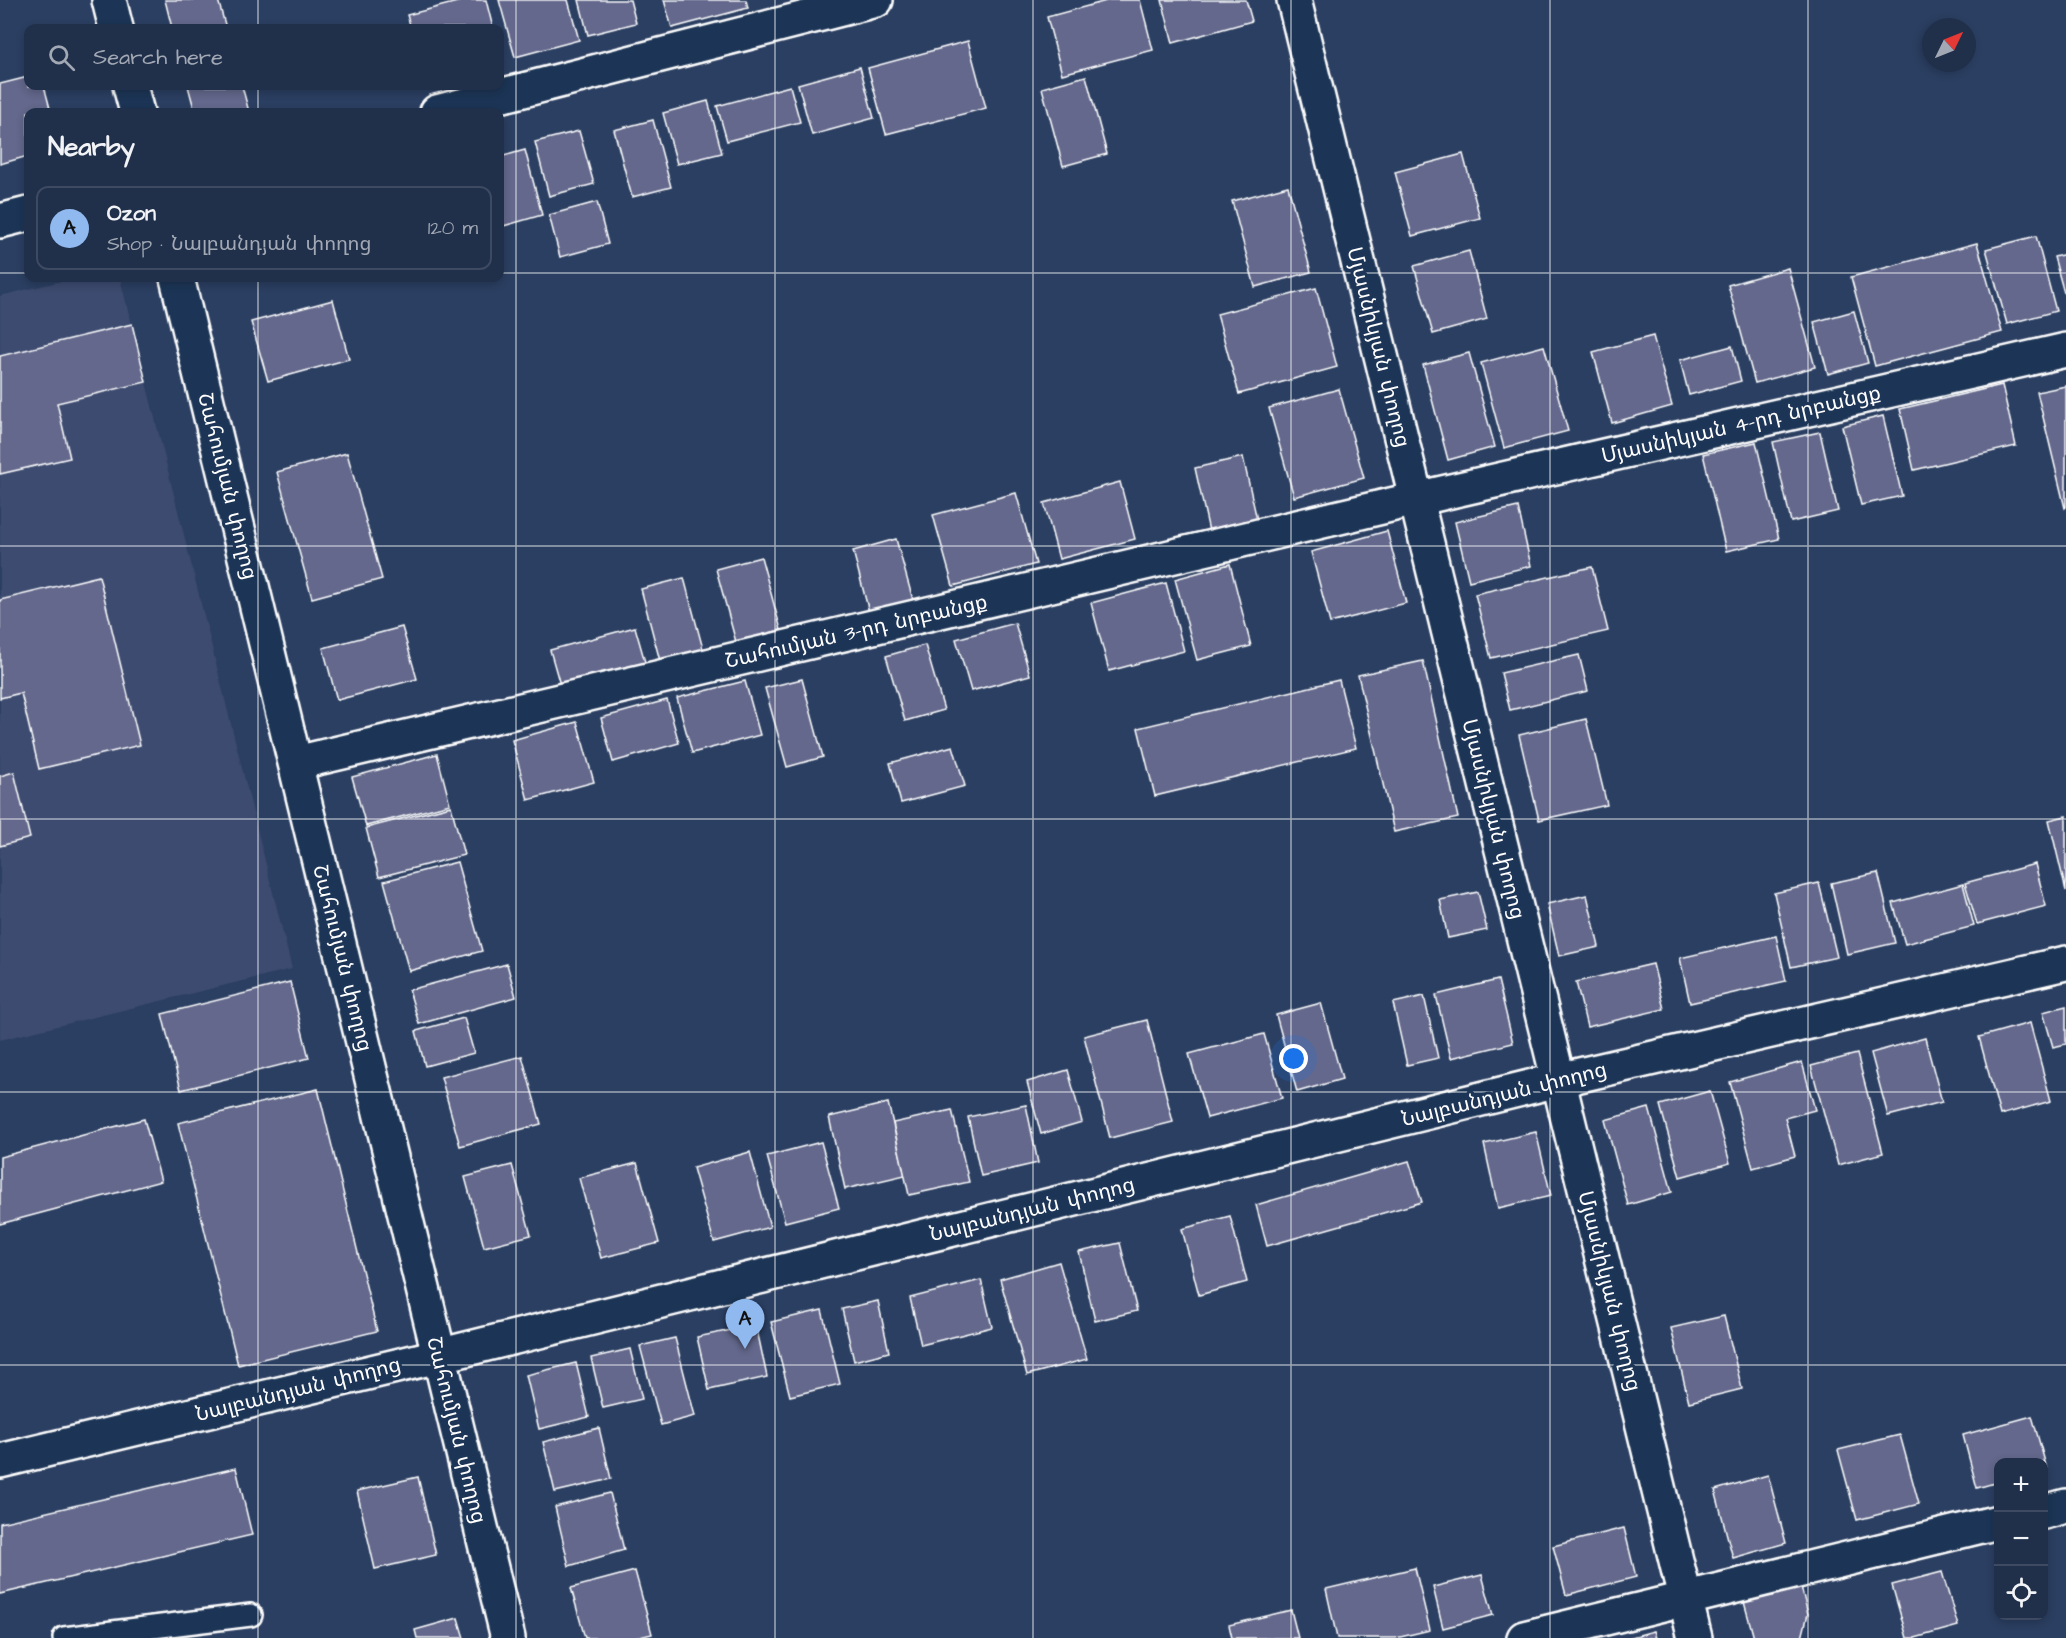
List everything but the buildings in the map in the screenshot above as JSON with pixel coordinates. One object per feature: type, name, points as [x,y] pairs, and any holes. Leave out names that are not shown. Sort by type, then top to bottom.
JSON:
[{"type":"street","points":[[109,0],[115,24]]},
{"type":"street","points":[[453,108],[876,0]]},
{"type":"street","name":"Մյասնիկյան փողոց","points":[[1294,0],[1695,1638]]},
{"type":"street","points":[[131,90],[136,108]]},
{"type":"street","points":[[0,221],[24,215]]},
{"type":"street","name":"Շահումյան փողոց","points":[[178,282],[508,1638]]},
{"type":"street","name":"Մյասնիկյան 4-րդ նրբանցք","points":[[1416,499],[2066,350]]},
{"type":"street","name":"Շահումյան 3-րդ նրբանցք","points":[[296,763],[1416,499]]},
{"type":"street","name":"Նալբանդյան փողոց","points":[[0,1461],[438,1356],[1558,1080],[2066,963]]},
{"type":"street","points":[[2048,1511],[2066,1506]]},
{"type":"street","points":[[1524,1638],[1994,1523]]},
{"type":"lane","points":[[64,1638],[251,1615]]},
{"type":"shaded area","points":[[58,282],[121,282],[292,969],[0,1040],[0,296]]},
{"type":"place","name":"Ozon","points":[[745,1349]]}]
